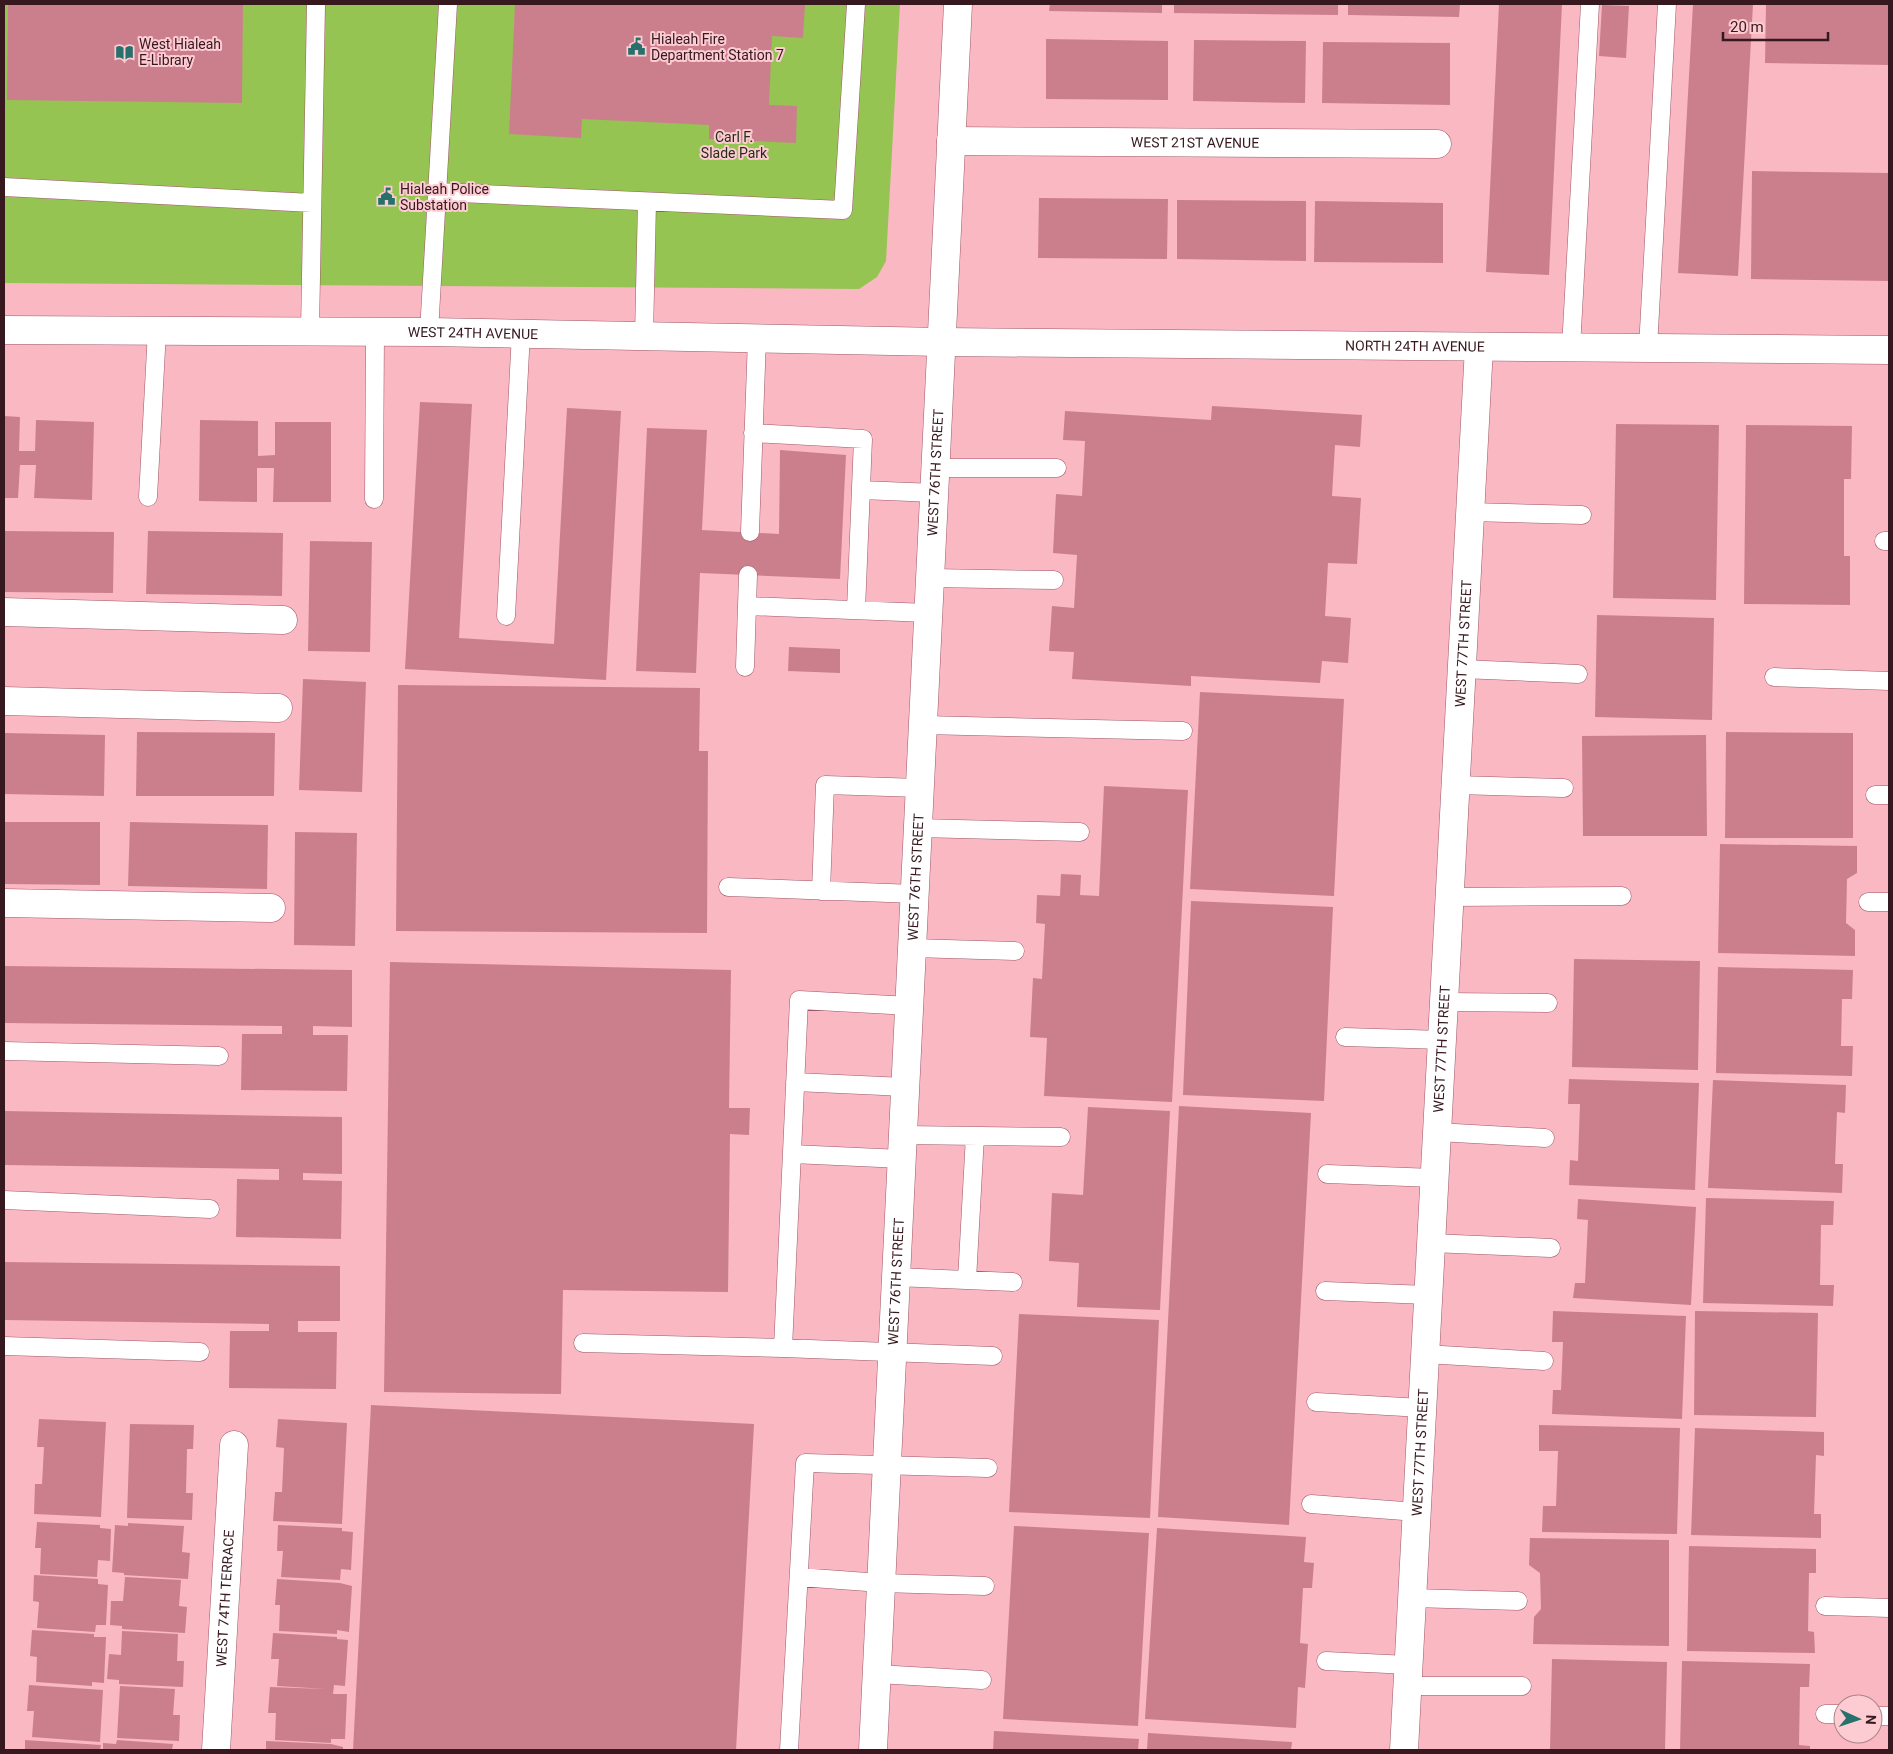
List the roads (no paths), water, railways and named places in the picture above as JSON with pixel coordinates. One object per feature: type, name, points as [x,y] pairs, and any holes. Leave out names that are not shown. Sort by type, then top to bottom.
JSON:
[{"type":"street","name":"WEST 76TH STREET","points":[[873,1750],[958,4]]},
{"type":"street","name":"WEST 21ST AVENUE","points":[[951,141],[1437,144]]},
{"type":"street","name":"WEST 24TH AVENUE","points":[[4,330],[521,333],[942,342]]},
{"type":"street","name":"NORTH 24TH AVENUE","points":[[942,342],[1889,350]]},
{"type":"street","name":"WEST 77TH STREET","points":[[1404,1750],[1479,347]]},
{"type":"street","points":[[4,612],[283,620]]},
{"type":"street","points":[[4,700],[278,708]]},
{"type":"street","points":[[4,903],[271,908]]},
{"type":"street","name":"WEST 74TH TERRACE","points":[[216,1750],[234,1444]]},
{"type":"lane","points":[[310,331],[316,4]]},
{"type":"lane","points":[[429,332],[448,4]]},
{"type":"lane","points":[[437,192],[843,210],[856,4]]},
{"type":"lane","points":[[1571,348],[1590,4]]},
{"type":"lane","points":[[1648,348],[1667,4]]},
{"type":"lane","points":[[4,187],[312,203]]},
{"type":"lane","points":[[644,336],[647,202]]},
{"type":"lane","points":[[148,496],[157,331]]},
{"type":"lane","points":[[374,499],[375,332]]},
{"type":"lane","points":[[506,616],[521,333]]},
{"type":"lane","points":[[750,532],[757,338]]},
{"type":"lane","points":[[753,434],[863,439],[856,610]]},
{"type":"lane","points":[[861,490],[1056,468]]},
{"type":"lane","points":[[1470,512],[1582,515]]},
{"type":"lane","points":[[745,667],[748,575]]},
{"type":"lane","points":[[930,578],[1054,580]]},
{"type":"lane","points":[[747,606],[928,613]]},
{"type":"lane","points":[[1462,669],[1578,674]]},
{"type":"lane","points":[[1774,677],[1889,681]]},
{"type":"lane","points":[[923,725],[1183,731]]},
{"type":"lane","points":[[821,891],[824,784],[920,788]]},
{"type":"lane","points":[[1456,785],[1564,788]]},
{"type":"lane","points":[[918,828],[1080,832]]},
{"type":"lane","points":[[728,888],[915,894]]},
{"type":"lane","points":[[1450,897],[1622,896]]},
{"type":"lane","points":[[1868,902],[1889,902]]},
{"type":"lane","points":[[912,948],[1015,951]]},
{"type":"lane","points":[[783,1348],[799,1000],[910,1006]]},
{"type":"lane","points":[[1444,1002],[1548,1003]]},
{"type":"lane","points":[[1345,1037],[1442,1040]]},
{"type":"lane","points":[[4,1051],[219,1056]]},
{"type":"lane","points":[[795,1082],[905,1087]]},
{"type":"lane","points":[[1437,1132],[1545,1138]]},
{"type":"lane","points":[[792,1154],[903,1147],[975,1136],[1061,1137]]},
{"type":"lane","points":[[967,1280],[975,1136]]},
{"type":"lane","points":[[1328,1174],[1434,1178]]},
{"type":"lane","points":[[4,1200],[210,1209]]},
{"type":"lane","points":[[1431,1242],[1551,1248]]},
{"type":"lane","points":[[896,1277],[1013,1282]]},
{"type":"lane","points":[[1325,1291],[1428,1295]]},
{"type":"lane","points":[[583,1343],[993,1356]]},
{"type":"lane","points":[[4,1346],[200,1352]]},
{"type":"lane","points":[[1425,1354],[1544,1361]]},
{"type":"lane","points":[[1316,1402],[1422,1408]]},
{"type":"lane","points":[[789,1750],[805,1463],[988,1468]]},
{"type":"lane","points":[[1311,1504],[1417,1512]]},
{"type":"lane","points":[[799,1577],[881,1583],[985,1586]]},
{"type":"lane","points":[[1412,1598],[1518,1601]]},
{"type":"lane","points":[[1825,1606],[1889,1608]]},
{"type":"lane","points":[[1326,1661],[1408,1675],[1522,1686]]},
{"type":"lane","points":[[877,1674],[982,1680]]},
{"type":"lane","points":[[1825,1714],[1833,1714]]},
{"type":"place","name":"Hialeah Fire Department Station 7","points":[[637,47]]},
{"type":"place","name":"West Hialeah E-Library","points":[[125,52]]},
{"type":"place","name":"Hialeah Police Substation","points":[[386,197]]},
{"type":"park label","name":"Carl F. Slade Park","points":[[734,146]]}]
